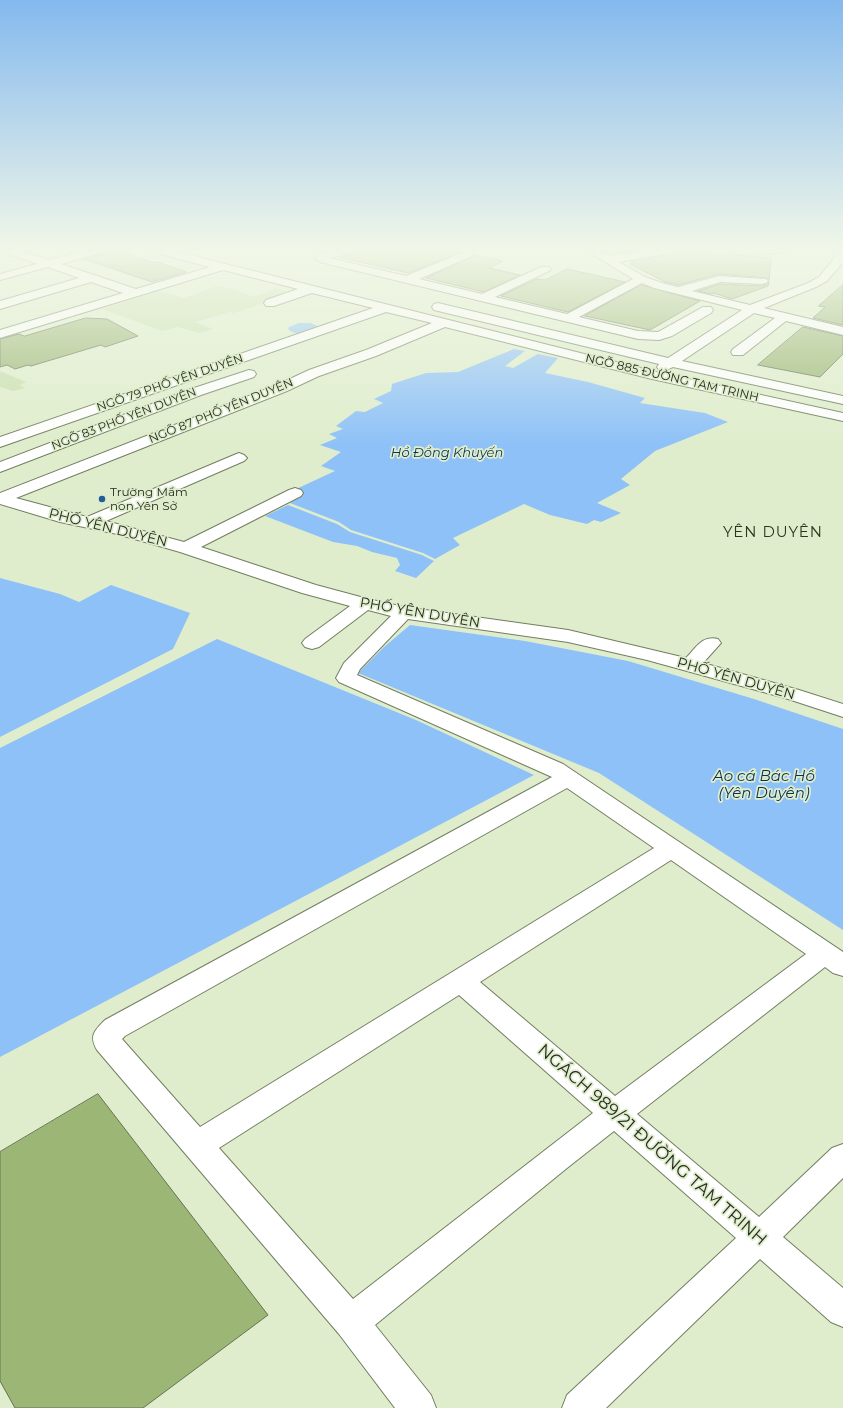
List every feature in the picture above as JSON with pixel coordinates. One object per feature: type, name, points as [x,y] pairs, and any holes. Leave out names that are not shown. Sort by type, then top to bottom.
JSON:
[{"type":"street","points":[[1,334],[64,315]]},
{"type":"street","name":"NGÕ 79 PHỐ YÊN DUYÊN","points":[[0,442],[366,315]]},
{"type":"street","name":"NGÕ 885 ĐƯỜNG TAM TRINH","points":[[411,315],[652,375],[843,417]]},
{"type":"street","name":"NGÕ 885 ĐƯỜNG TAM TRINH","points":[[471,315],[670,363],[843,400]]},
{"type":"street","points":[[555,315],[638,335],[659,336],[668,333],[699,315]]},
{"type":"street","points":[[569,318],[575,315]]},
{"type":"street","points":[[652,375],[743,315]]},
{"type":"street","points":[[780,315],[843,330]]},
{"type":"street","points":[[738,352],[785,316]]},
{"type":"street","name":"NGÕ 87 PHỐ YÊN DUYÊN","points":[[0,499],[282,388],[314,373],[371,353],[443,323]]},
{"type":"street","name":"NGÕ 83 PHỐ YÊN DUYÊN","points":[[0,467],[196,392],[249,374]]},
{"type":"street","points":[[90,522],[239,458]]},
{"type":"street","points":[[186,548],[295,493]]},
{"type":"street","name":"PHỐ YÊN DUYÊN","points":[[0,499],[66,518],[120,529],[186,548],[309,589],[365,604],[404,613],[550,632],[651,655],[792,694],[843,711]]},
{"type":"street","points":[[312,643],[365,604]]},
{"type":"street","points":[[351,1322],[556,1158],[833,960],[555,769],[346,678],[351,667],[404,613]]},
{"type":"street","points":[[690,666],[711,643]]},
{"type":"street","points":[[418,1408],[351,1322],[107,1042],[107,1036],[115,1028],[568,778]]},
{"type":"street","points":[[197,1145],[671,849]]},
{"type":"street","name":"NGÁCH 989/21 ĐƯỜNG TAM TRINH","points":[[460,981],[843,1310]]},
{"type":"street","points":[[580,1408],[843,1158]]},
{"type":"green space","points":[[118,315],[221,315],[195,322],[213,329],[199,333],[178,327],[162,331]]},
{"type":"green space","points":[[0,371],[26,382],[20,385],[25,388],[13,391],[0,387]]},
{"type":"water","points":[[299,323],[311,323],[319,327],[307,332],[299,333],[292,332],[288,329],[289,327]]},
{"type":"water","name":"Hồ Đồng Khuyến","points":[[514,349],[525,351],[505,366],[513,368],[538,354],[558,358],[545,373],[588,382],[645,398],[640,403],[705,413],[728,422],[655,451],[621,479],[630,485],[597,503],[621,513],[601,522],[594,520],[587,524],[550,515],[524,504],[453,538],[460,545],[435,559],[423,553],[351,530],[339,522],[290,503],[299,497],[294,490],[335,471],[321,466],[341,452],[320,445],[337,438],[329,434],[343,429],[336,426],[356,411],[365,412],[383,403],[374,399],[391,391],[392,384],[426,373],[458,372]]},
{"type":"water","points":[[288,505],[337,524],[350,532],[422,555],[434,561],[416,578],[395,571],[400,565],[397,558],[372,552],[357,546],[333,542],[265,516]]},
{"type":"water","points":[[0,578],[60,594],[79,602],[111,585],[190,613],[173,649],[0,737]]},
{"type":"water","name":"Ao cá Bác Hồ (Yên Duyên)","points":[[410,625],[525,641],[628,661],[754,699],[843,729],[843,930],[599,773],[358,673],[384,647]]},
{"type":"water","points":[[217,639],[416,720],[534,775],[0,1057],[0,748]]},
{"type":"building","points":[[587,315],[676,315],[650,330],[585,316]]},
{"type":"building","points":[[817,315],[843,315],[843,325],[813,318]]},
{"type":"building","points":[[86,318],[107,319],[138,336],[105,347],[101,345],[31,366],[28,365],[15,369],[7,365],[0,367],[0,339],[19,334],[24,336]]},
{"type":"building","points":[[803,327],[843,336],[843,354],[820,377],[758,365]]},
{"type":"building","points":[[98,1094],[268,1315],[143,1408],[15,1408],[0,1381],[0,1152]]},
{"type":"place","name":"Trường Mầm non Yên Sở","points":[[102,499]]},
{"type":"district","name":"YÊN DUYÊN","points":[[773,533]]}]
